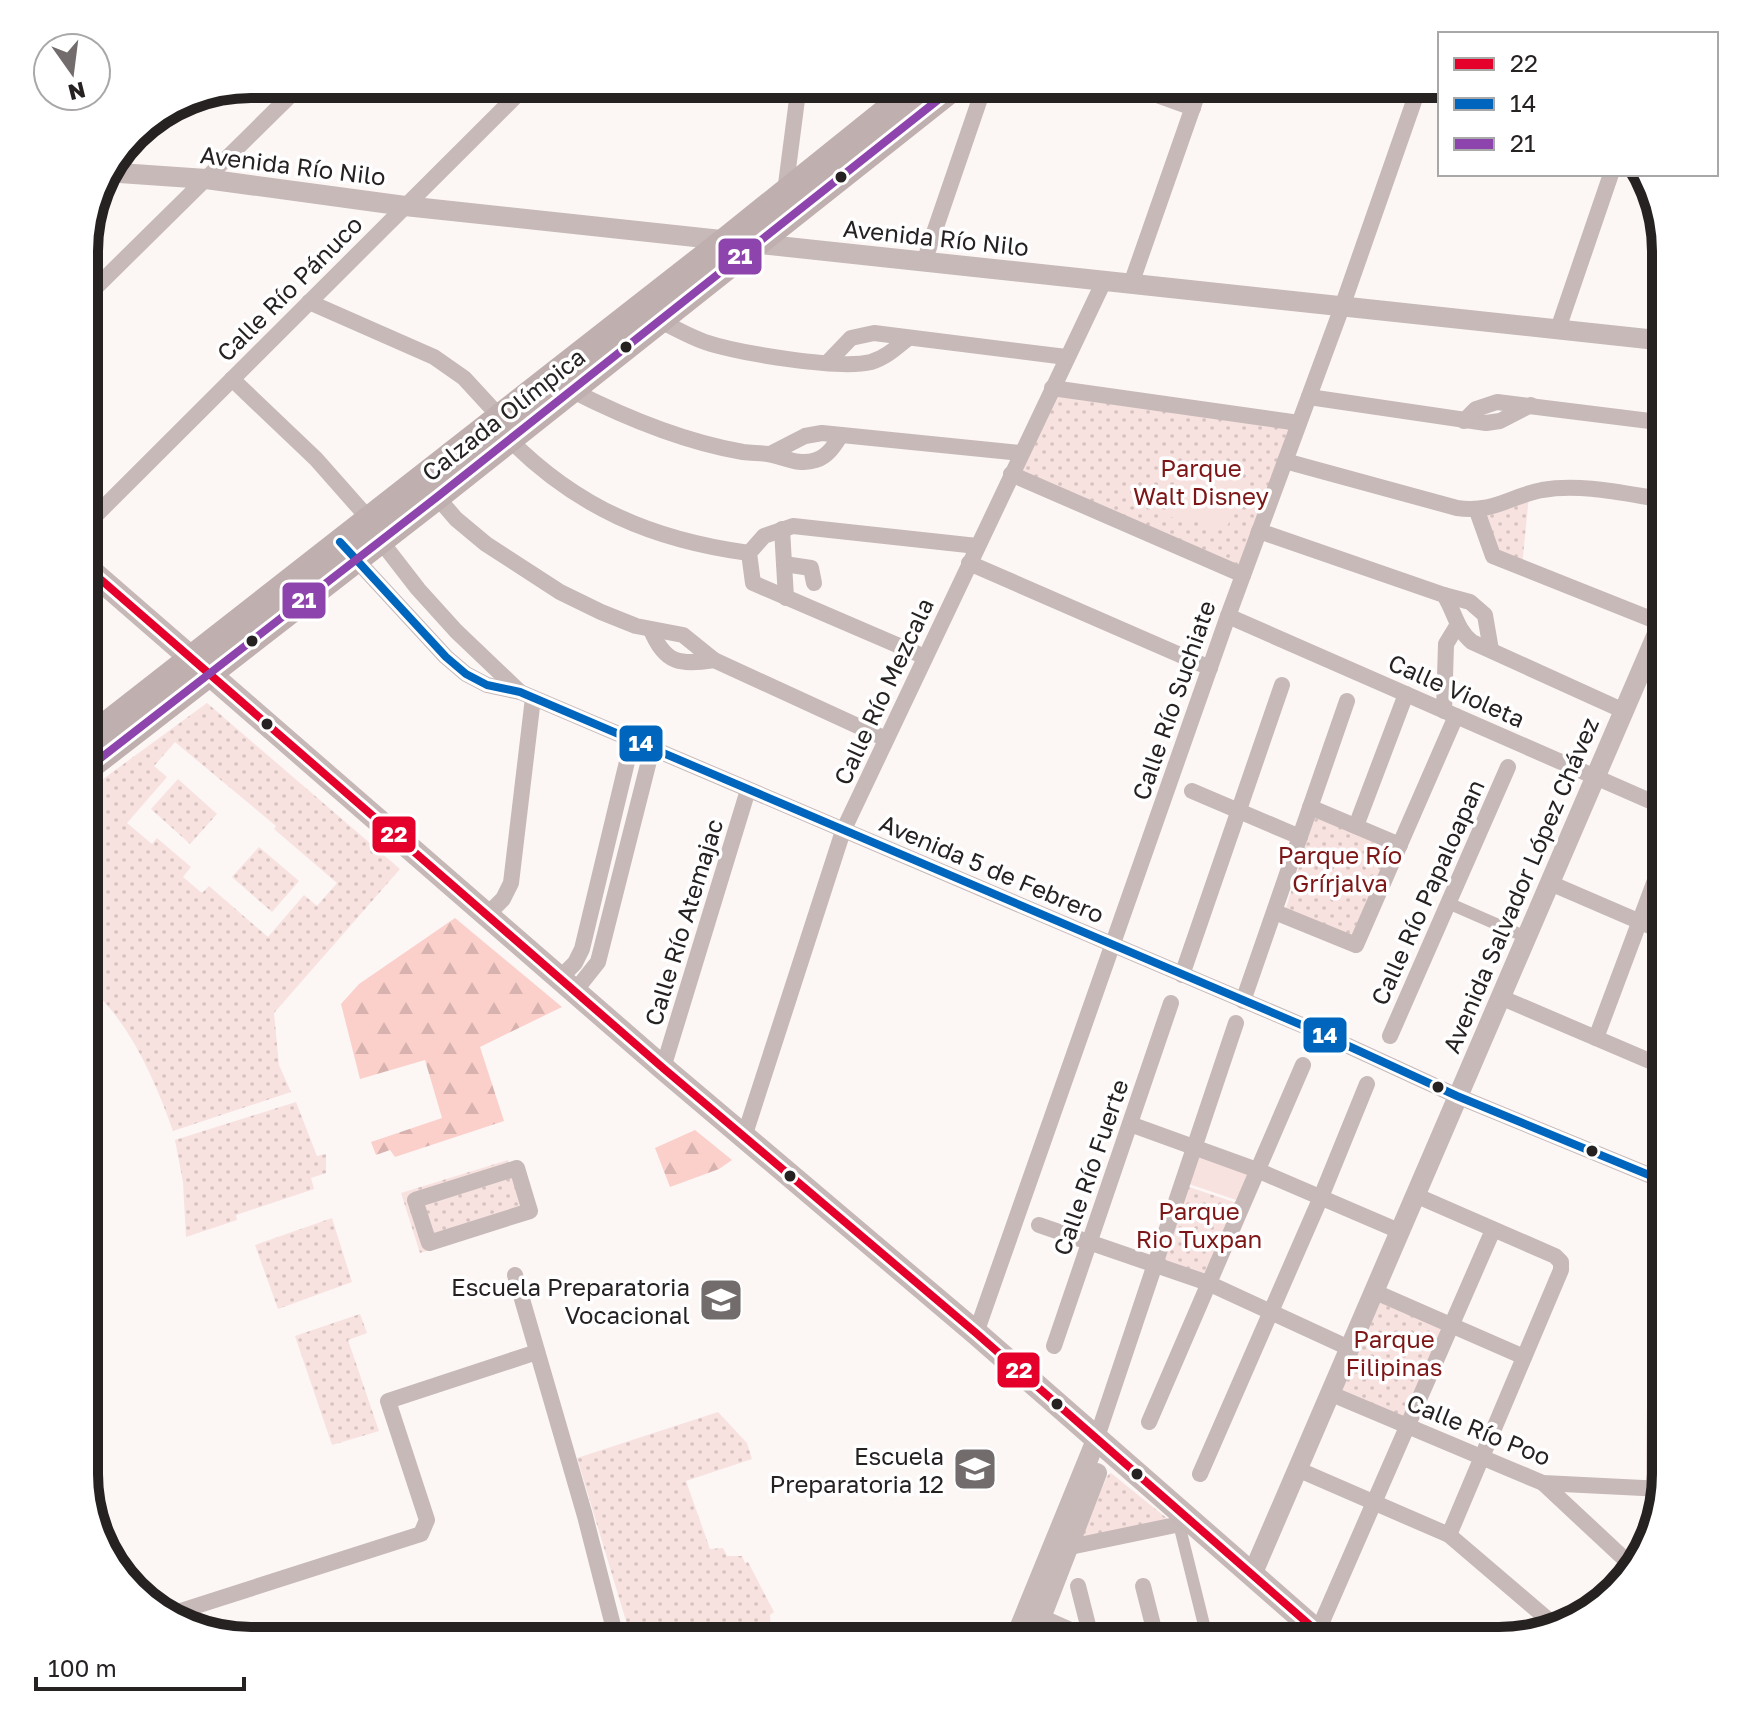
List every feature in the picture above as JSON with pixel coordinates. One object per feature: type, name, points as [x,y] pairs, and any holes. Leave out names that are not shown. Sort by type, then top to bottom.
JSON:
[{"type":"main road","name":"Calzada Olímpica","points":[[98,758],[200,666],[504,427],[727,239],[902,98]]},
{"type":"main road","name":"Calzada Olímpica","points":[[374,530],[437,497],[504,427],[571,390],[940,98]]},
{"type":"main road","points":[[98,577],[663,1068],[976,1333],[1185,1523],[1312,1627]]},
{"type":"main road","name":"Calzada Olímpica","points":[[98,733],[200,666]]},
{"type":"street","points":[[98,285],[288,98]]},
{"type":"street","name":"Calle Río Pánuco","points":[[98,513],[514,98]]},
{"type":"street","points":[[785,192],[797,98]]},
{"type":"street","points":[[924,262],[980,98]]},
{"type":"street","points":[[1165,98],[1193,108]]},
{"type":"street","points":[[1131,284],[1196,98]]},
{"type":"street","name":"Calle Río Suchiate","points":[[976,1333],[1228,616],[1415,98]]},
{"type":"street","name":"Avenida Río Nilo","points":[[119,173],[206,179],[405,206],[1652,339]]},
{"type":"street","points":[[1558,329],[1610,176]]},
{"type":"street","name":"Calle Río Mezcala","points":[[744,1137],[843,831],[1104,281]]},
{"type":"street","points":[[309,302],[434,357],[464,378],[535,465],[569,491],[616,516],[666,536],[749,553]]},
{"type":"street","points":[[660,321],[717,345],[828,362],[870,362],[907,339]]},
{"type":"street","points":[[828,362],[846,341],[856,335],[874,333],[1066,357]]},
{"type":"street","name":"Avenida 5 de Febrero","points":[[232,379],[316,459],[418,589],[456,631],[526,695]]},
{"type":"street","points":[[1052,388],[1299,423]]},
{"type":"street","points":[[571,390],[605,408],[696,441],[770,454],[797,463],[818,459],[833,448],[841,435]]},
{"type":"street","points":[[1309,397],[1464,421],[1476,409],[1489,404],[1531,405],[1652,421]]},
{"type":"street","points":[[770,454],[805,436],[822,433],[1021,453]]},
{"type":"street","points":[[1285,461],[1477,511],[1540,491],[1559,489],[1583,488],[1652,498]]},
{"type":"street","points":[[1011,474],[1243,575]]},
{"type":"street","points":[[437,497],[456,519],[527,573],[601,612],[651,630],[683,635],[714,660],[886,739]]},
{"type":"street","points":[[1477,511],[1493,556],[1652,616]]},
{"type":"street","points":[[925,657],[753,583],[749,553],[759,539],[793,526],[977,546]]},
{"type":"street","points":[[782,529],[786,598]]},
{"type":"street","points":[[1259,531],[1470,602],[1485,615],[1491,650]]},
{"type":"street","name":"Avenida 5 de Febrero","points":[[348,551],[446,657],[466,674],[487,685],[526,695],[1652,1177]]},
{"type":"street","points":[[969,563],[1210,668]]},
{"type":"street","points":[[784,564],[811,568],[814,583]]},
{"type":"street","points":[[1444,595],[1455,615],[1457,626],[1472,642],[1624,711]]},
{"type":"street","name":"Calle Violeta","points":[[1228,616],[1652,802]]},
{"type":"street","points":[[1275,912],[1356,945],[1400,845],[1450,713],[1446,644],[1457,626]]},
{"type":"street","points":[[651,630],[659,648],[670,658],[690,664],[714,660]]},
{"type":"street","name":"Avenida Salvador López Chávez","points":[[1252,1575],[1652,648]]},
{"type":"street","points":[[1182,975],[1282,685]]},
{"type":"street","points":[[1356,826],[1406,694]]},
{"type":"street","points":[[487,915],[503,899],[511,883],[526,695]]},
{"type":"street","points":[[1243,1001],[1347,701]]},
{"type":"street","points":[[568,984],[582,949],[632,741]]},
{"type":"street","points":[[568,984],[598,962],[652,749]]},
{"type":"street","name":"Calle Río Papaloapan","points":[[1390,1036],[1508,767]]},
{"type":"street","name":"Calle Río Atemajac","points":[[663,1068],[748,790]]},
{"type":"street","points":[[1192,791],[1300,837]]},
{"type":"street","points":[[1310,807],[1400,845]]},
{"type":"street","points":[[1550,883],[1652,927]]},
{"type":"street","points":[[1596,1038],[1652,888]]},
{"type":"street","points":[[1448,903],[1526,937]]},
{"type":"street","points":[[1500,997],[1652,1062]]},
{"type":"street","name":"Calle Río Fuerte","points":[[1054,1346],[1171,1003]]},
{"type":"street","points":[[1025,1627],[1035,1614],[1101,1444],[1153,1264],[1236,1023]]},
{"type":"street","points":[[1149,1422],[1303,1065]]},
{"type":"street","points":[[1200,1474],[1367,1084]]},
{"type":"street","points":[[1130,1124],[1257,1170],[1399,1231]]},
{"type":"street","points":[[517,1168],[523,1185],[530,1211],[429,1243],[415,1200],[517,1168]]},
{"type":"street","points":[[1415,1195],[1555,1256],[1561,1262],[1561,1270],[1449,1535]]},
{"type":"street","points":[[1039,1225],[1208,1283],[1349,1348]]},
{"type":"street","points":[[1327,1627],[1374,1503],[1493,1230]]},
{"type":"street","points":[[515,1275],[581,1502],[613,1627]]},
{"type":"street","points":[[1373,1291],[1524,1357]]},
{"type":"street","points":[[182,1611],[421,1534],[427,1520],[388,1401],[537,1352]]},
{"type":"street","name":"Calle Río Poo","points":[[1329,1393],[1543,1483],[1651,1489]]},
{"type":"street","points":[[1297,1469],[1449,1535],[1547,1619]]},
{"type":"street","points":[[1543,1483],[1625,1560]]},
{"type":"street","points":[[1062,1545],[1185,1523],[1205,1627]]},
{"type":"street","points":[[1078,1586],[1088,1627]]},
{"type":"street","points":[[1143,1586],[1153,1627]]},
{"type":"street","points":[[1035,1614],[1063,1627]]},
{"type":"street","points":[[1034,1627],[1035,1614]]},
{"type":"green space","name":"Parque Walt Disney","points":[[1052,388],[1299,423],[1243,575],[1011,474]]},
{"type":"green space","points":[[1219,469],[1246,480],[1225,532],[1198,521]]},
{"type":"green space","points":[[1181,470],[1208,480],[1192,524],[1165,515]]},
{"type":"green space","points":[[1529,496],[1522,566],[1494,555],[1478,512]]},
{"type":"green space","points":[[207,703],[400,869],[274,1013],[279,1065],[291,1092],[173,1131],[149,1071],[127,1031],[100,997],[98,783]],"holes":[[[175,742],[276,826],[274,829],[337,883],[317,906],[304,895],[268,937],[209,886],[202,893],[183,877],[191,867],[157,838],[152,844],[127,823],[167,777],[154,766]]]},
{"type":"green space","points":[[178,779],[217,814],[190,844],[151,809]]},
{"type":"green space","name":"Parque Río Grírjalva","points":[[1316,812],[1393,846],[1353,937],[1286,908]]},
{"type":"green space","points":[[259,847],[299,881],[272,912],[232,877]]},
{"type":"green space","points":[[455,918],[562,1007],[480,1047],[504,1121],[395,1157],[390,1150],[376,1155],[371,1142],[442,1118],[425,1060],[360,1079],[341,1004],[359,984]]},
{"type":"green space","points":[[296,1102],[317,1156],[326,1154],[326,1173],[311,1178],[314,1189],[236,1215],[237,1220],[186,1237],[183,1182],[175,1140]]},
{"type":"green space","points":[[695,1130],[732,1160],[719,1169],[670,1187],[655,1148]]},
{"type":"green space","points":[[1199,1151],[1253,1171],[1239,1201],[1189,1184]]},
{"type":"green space","points":[[508,1160],[526,1220],[420,1253],[401,1193]]},
{"type":"green space","name":"Parque Rio Tuxpan","points":[[1183,1185],[1237,1203],[1206,1277],[1158,1262]]},
{"type":"green space","points":[[332,1218],[352,1282],[278,1309],[255,1245]]},
{"type":"green space","name":"Parque Filipinas","points":[[1373,1291],[1451,1325],[1407,1427],[1329,1393]]},
{"type":"green space","points":[[360,1314],[367,1333],[348,1340],[379,1431],[332,1445],[295,1336]]},
{"type":"green space","points":[[718,1412],[747,1443],[752,1459],[686,1481],[710,1549],[723,1548],[727,1556],[742,1556],[745,1563],[748,1562],[774,1612],[770,1615],[770,1627],[628,1627],[577,1458]]},
{"type":"green space","points":[[1111,1473],[1169,1520],[1077,1542],[1108,1475]]},
{"type":"transit line","name":"21","points":[[98,760],[437,497],[940,98]]},
{"type":"transit line","name":"14","points":[[340,542],[446,657],[466,674],[487,685],[520,692],[1318,1032],[1457,1096],[1652,1176]]},
{"type":"transit line","name":"22","points":[[98,577],[663,1068],[976,1333],[1312,1627]]},
{"type":"place","name":"Escuela Preparatoria Vocacional","points":[[721,1300]]},
{"type":"place","name":"Escuela Preparatoria 12","points":[[975,1469]]}]
